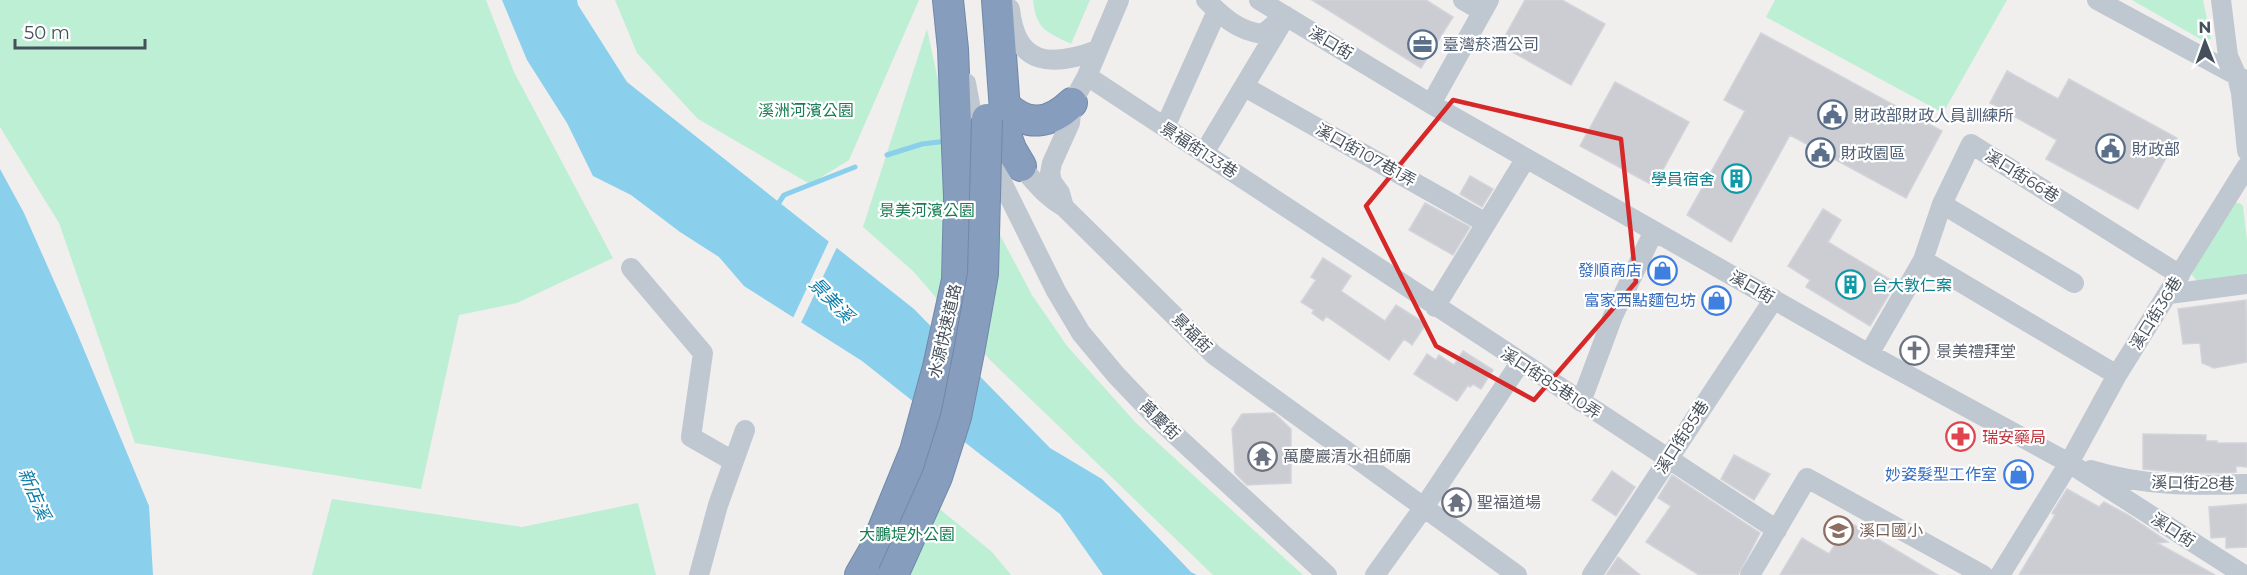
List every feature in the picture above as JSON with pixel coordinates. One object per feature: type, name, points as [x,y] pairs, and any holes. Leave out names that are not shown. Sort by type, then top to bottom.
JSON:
[{"type":"highway","name":"水源快速道路","points":[[860,575],[875,549],[915,451],[938,367],[957,280],[958,187],[953,49],[948,0]]},
{"type":"highway","name":"水源快速道路","points":[[894,575],[938,477],[956,417],[983,274],[987,119],[980,0]]},
{"type":"highway","points":[[997,0],[1007,138],[1021,166]]},
{"type":"highway","points":[[1005,105],[1015,116],[1039,121],[1062,112],[1072,103]]},
{"type":"street","name":"萬慶街","points":[[957,0],[968,98],[978,130],[1056,291],[1082,333],[1116,375],[1157,418],[1327,575]]},
{"type":"street","points":[[1009,0],[1015,36],[1033,55],[1048,60],[1065,60],[1098,50]]},
{"type":"street","name":"景福街","points":[[1119,0],[1087,76],[1072,103],[1070,123],[1052,163],[1050,173],[1064,207],[1214,355],[1516,575]]},
{"type":"street","name":"溪口街","points":[[1259,0],[1431,104],[1869,354],[2069,463],[2244,575]]},
{"type":"street","points":[[1431,104],[1486,6],[1463,0]]},
{"type":"street","points":[[2097,0],[2242,79]]},
{"type":"street","points":[[2222,0],[2228,56],[2242,79],[2247,151]]},
{"type":"street","points":[[1165,127],[1211,5],[1248,32],[1263,34],[1286,16]]},
{"type":"street","points":[[1204,153],[1286,16]]},
{"type":"street","name":"景福街133巷","points":[[1087,76],[1435,307]]},
{"type":"street","name":"溪口街107巷1弄","points":[[1245,87],[1486,223]]},
{"type":"street","points":[[978,130],[994,146],[1021,166],[1041,191]]},
{"type":"street","name":"溪口街66巷","points":[[1869,354],[1923,260],[1942,204],[1971,144],[2181,275]]},
{"type":"street","points":[[1435,307],[1526,158]]},
{"type":"street","name":"溪口街36巷","points":[[2000,575],[2069,463],[2117,375],[2247,166]]},
{"type":"street","points":[[1029,234],[1023,194],[1027,188],[1033,187],[1041,191],[1064,207]]},
{"type":"street","points":[[1942,204],[2074,283]]},
{"type":"street","points":[[1581,402],[1613,316],[1654,231]]},
{"type":"street","points":[[1923,260],[2117,375]]},
{"type":"street","points":[[631,268],[703,353],[691,437],[734,461]]},
{"type":"street","points":[[2169,294],[2247,284]]},
{"type":"street","name":"溪口街85巷","points":[[1592,575],[1774,299]]},
{"type":"street","name":"溪口街85巷10弄","points":[[1435,307],[1777,530]]},
{"type":"street","points":[[1375,575],[1424,507],[1520,363]]},
{"type":"street","points":[[699,575],[718,505],[745,430]]},
{"type":"street","name":"溪口街28巷","points":[[2069,463],[2113,477],[2164,485],[2247,484]]},
{"type":"street","points":[[1750,575],[1807,478],[1983,575]]},
{"type":"highlighted area","points":[[1453,100],[1621,139],[1636,282],[1534,400],[1436,346],[1366,206]]},
{"type":"green space","points":[[0,0],[486,0],[514,72],[613,258],[517,303],[459,315],[421,489],[135,443],[59,223],[0,127]]},
{"type":"green space","name":"溪洲河濱公園","points":[[615,0],[919,0],[849,160],[810,184],[698,119],[637,53]]},
{"type":"green space","points":[[1033,0],[1090,0],[1071,44],[1044,29],[1037,18]]},
{"type":"green space","points":[[1775,0],[2007,0],[1943,113],[1766,17]]},
{"type":"green space","points":[[2132,0],[2203,0],[2211,39],[2202,40]]},
{"type":"green space","name":"景美河濱公園","points":[[927,29],[947,122],[1000,235],[1032,295],[1067,346],[1136,423],[1303,575],[1213,575],[990,360],[913,271],[863,227]]},
{"type":"green space","points":[[2235,203],[2243,206],[2247,241],[2247,276],[2197,281],[2192,275],[2193,270]]},
{"type":"green space","name":"大鵬堤外公園","points":[[891,469],[992,552],[1011,575],[846,575]]},
{"type":"green space","points":[[332,499],[522,527],[638,503],[656,575],[312,575]]},
{"type":"water","name":"景美溪","points":[[502,0],[577,0],[627,82],[914,309],[1050,448],[1102,479],[1191,572],[1197,575],[1103,575],[1060,514],[862,361],[744,286],[719,257],[680,232],[631,195],[593,176],[567,123],[527,60]]},
{"type":"water","name":"新店溪","points":[[0,169],[24,213],[149,506],[153,575],[0,575]]},
{"type":"pier","points":[[830,239],[838,245],[800,325],[792,320]]},
{"type":"building","points":[[1312,0],[1426,0],[1453,17],[1421,68]]},
{"type":"building","points":[[1525,0],[1562,0],[1605,24],[1571,85],[1500,45]]},
{"type":"building","name":"財政部財政人員訓練所","points":[[1761,33],[1942,131],[1906,198],[1790,135],[1731,242],[1687,215],[1745,111],[1724,100]]},
{"type":"building","name":"財政部","points":[[2007,71],[2058,99],[2069,79],[2177,138],[2138,209],[2046,159],[2057,140],[1990,103]]},
{"type":"building","points":[[1615,82],[1689,122],[1654,186],[1580,146]]},
{"type":"building","points":[[1470,176],[1493,189],[1482,207],[1460,194]]},
{"type":"building","points":[[1425,203],[1470,227],[1453,255],[1409,230]]},
{"type":"building","name":"台大敦仁案","points":[[1823,209],[1841,220],[1828,242],[1896,283],[1870,326],[1806,287],[1810,280],[1788,266]]},
{"type":"building","points":[[1323,258],[1351,276],[1341,291],[1385,321],[1396,305],[1426,324],[1412,345],[1404,339],[1389,360],[1326,316],[1323,321],[1312,313],[1314,310],[1301,302],[1316,280],[1311,277]]},
{"type":"building","points":[[2246,300],[2247,362],[2214,368],[2202,363],[2200,343],[2183,344],[2178,309]]},
{"type":"building","points":[[1463,351],[1493,370],[1481,389],[1473,384],[1470,387],[1468,385],[1457,401],[1414,374],[1427,354],[1436,360],[1439,355],[1454,365]]},
{"type":"building","name":"萬慶巖清水祖師廟","points":[[1274,413],[1291,429],[1291,483],[1247,485],[1235,473],[1232,429],[1242,414]]},
{"type":"building","points":[[2143,434],[2206,435],[2206,441],[2247,443],[2247,467],[2236,466],[2236,472],[2227,473],[2188,473],[2143,469]]},
{"type":"building","points":[[1734,455],[1770,474],[1754,500],[1721,479]]},
{"type":"building","points":[[1612,471],[1635,487],[1616,516],[1592,500]]},
{"type":"building","points":[[1672,475],[1760,533],[1738,575],[1699,575],[1646,542],[1671,506],[1658,498]]},
{"type":"building","points":[[2067,489],[2099,507],[2104,502],[2128,515],[2168,542],[2157,543],[2215,575],[2019,575],[2055,515],[2052,513]]},
{"type":"building","points":[[2247,504],[2247,547],[2226,548],[2226,537],[2211,538],[2209,507]]},
{"type":"building","points":[[1849,522],[1938,575],[1780,575],[1802,538],[1829,554]]},
{"type":"building","points":[[1618,557],[1640,575],[1606,575]]},
{"type":"waterway","points":[[887,155],[922,144],[947,141]]},
{"type":"waterway","points":[[776,207],[784,195],[855,167]]},
{"type":"place","name":"臺灣菸酒公司","points":[[1422,44]]},
{"type":"place","name":"財政部財政人員訓練所","points":[[1833,115]]},
{"type":"place","name":"財政部","points":[[2111,149]]},
{"type":"place","name":"財政園區","points":[[1820,153]]},
{"type":"place","name":"學員宿舍","points":[[1736,179]]},
{"type":"place","name":"發順商店","points":[[1663,270]]},
{"type":"place","name":"台大敦仁案","points":[[1851,285]]},
{"type":"place","name":"富家西點麵包坊","points":[[1717,300]]},
{"type":"place","name":"景美禮拜堂","points":[[1915,351]]},
{"type":"place","name":"瑞安藥局","points":[[1961,437]]},
{"type":"place","name":"萬慶巖清水祖師廟","points":[[1262,456]]},
{"type":"place","name":"妙姿髮型工作室","points":[[2018,474]]},
{"type":"place","name":"聖福道場","points":[[1456,502]]},
{"type":"place","name":"溪口國小","points":[[1838,530]]}]
